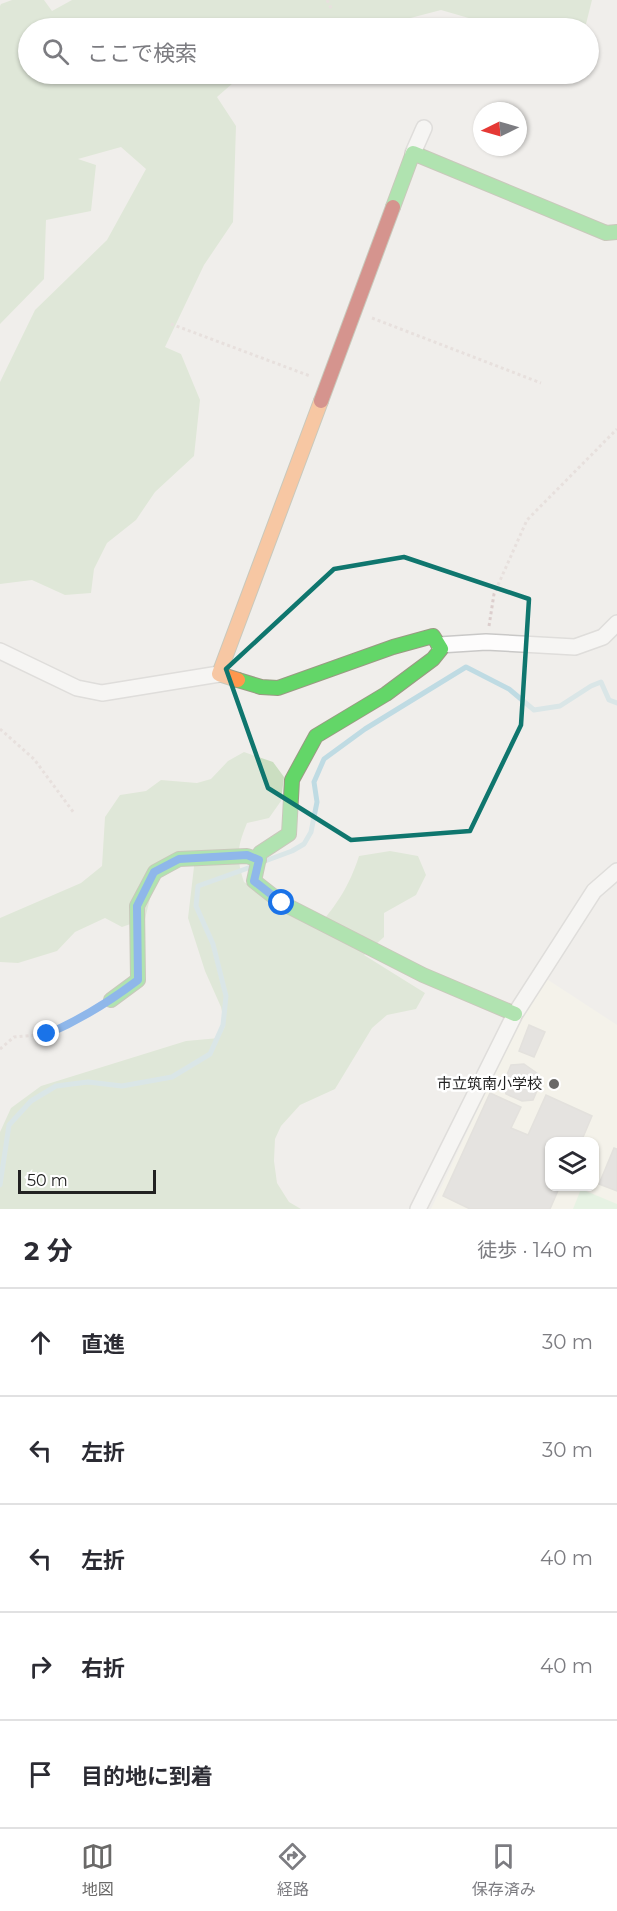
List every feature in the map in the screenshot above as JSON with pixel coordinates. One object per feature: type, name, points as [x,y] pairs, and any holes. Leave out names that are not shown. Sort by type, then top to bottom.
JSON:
[{"type":"street","points":[[219,674],[424,128]]},
{"type":"street","points":[[413,153],[606,233],[617,232]]},
{"type":"street","points":[[440,645],[486,642],[575,646],[603,637],[617,623]]},
{"type":"street","points":[[0,651],[77,688],[102,693],[219,674],[261,687],[278,688],[393,647],[433,636],[441,649],[433,659],[386,694],[316,736],[292,780],[290,834],[260,852],[254,881],[282,903],[423,975],[515,1014]]},
{"type":"street","points":[[111,1000],[138,980],[137,906],[154,872],[179,859],[247,855],[259,860]]},
{"type":"street","points":[[418,1209],[515,1014],[594,891],[617,871]]},
{"type":"path","points":[[327,0],[332,10]]},
{"type":"path","points":[[354,311],[541,383]]},
{"type":"path","points":[[171,324],[328,382]]},
{"type":"path","points":[[486,642],[494,594],[527,520],[617,429]]},
{"type":"path","points":[[0,729],[34,759],[74,813]]},
{"type":"path","points":[[0,1049],[14,1037],[47,1034],[76,1021],[111,1000]]},
{"type":"highlighted area","points":[[404,557],[529,599],[521,725],[470,831],[351,840],[268,788],[226,669],[334,569]]},
{"type":"shaded area","name":"市立筑南小学校","points":[[545,978],[617,1025],[617,1209],[431,1209],[517,1026]]},
{"type":"green space","points":[[12,0],[44,0],[52,11],[72,0],[592,0],[588,18],[469,18],[441,10],[410,18],[18,18],[18,84],[232,84],[217,97],[236,126],[233,222],[204,265],[165,347],[181,354],[200,400],[194,456],[155,492],[136,520],[107,543],[94,569],[91,593],[65,595],[32,580],[0,584],[0,382],[35,310],[107,240],[146,169],[121,147],[78,159],[96,165],[91,211],[46,220],[44,279],[0,324],[1,4]]},
{"type":"green space","points":[[244,752],[273,762],[284,777],[281,801],[269,818],[247,823],[239,852],[244,882],[317,928],[342,895],[359,856],[390,851],[418,856],[426,875],[416,895],[384,913],[384,937],[364,955],[425,993],[416,1009],[387,1015],[372,1028],[335,1089],[300,1105],[281,1126],[275,1139],[274,1161],[277,1183],[289,1202],[301,1209],[0,1209],[0,1132],[11,1108],[41,1086],[186,1041],[219,1038],[225,1026],[221,1007],[205,971],[188,918],[195,858],[154,882],[145,919],[122,927],[105,918],[75,932],[57,951],[18,963],[0,962],[0,918],[81,883],[102,866],[105,817],[120,795],[146,791],[161,780],[197,783],[211,779],[228,761]]},
{"type":"green space","points":[[580,1191],[586,1191],[617,1204],[617,1209],[573,1209]]},
{"type":"building","points":[[529,1025],[545,1032],[534,1057],[519,1051]]},
{"type":"building","points":[[524,1064],[538,1074],[540,1084],[533,1100],[522,1101],[506,1094],[503,1084],[511,1065]]},
{"type":"building","points":[[490,1093],[521,1107],[511,1128],[528,1135],[546,1095],[592,1116],[583,1137],[545,1137],[545,1191],[558,1191],[550,1209],[470,1209],[443,1196]]},
{"type":"building","points":[[614,1148],[617,1149],[617,1191],[599,1184]]},
{"type":"waterway","points":[[265,861],[304,844],[311,832],[317,802],[314,782],[324,759],[365,729],[466,667],[509,689],[534,710],[560,706],[601,682],[609,700],[617,703]]},
{"type":"waterway","points":[[0,1185],[9,1125],[31,1101],[56,1086],[88,1082],[122,1086],[172,1077],[210,1054],[223,1025],[226,996],[213,944],[196,906],[198,886],[251,867]]},
{"type":"traffic: fast","points":[[393,207],[413,153],[606,233],[617,232]]},
{"type":"traffic: fast","points":[[238,680],[261,687],[278,688],[393,647],[433,636],[441,649],[433,659],[386,694],[316,736],[292,780],[289,834],[260,853],[254,881],[282,903],[423,975],[515,1014]]},
{"type":"traffic: fast","points":[[111,1000],[138,980],[137,906],[155,872],[179,859],[247,856],[259,860]]},
{"type":"traffic: slow","points":[[238,680],[219,674],[321,401]]},
{"type":"traffic: jam","points":[[321,401],[393,207]]},
{"type":"place","name":"市立筑南小学校","points":[[554,1084]]},
{"type":"route","points":[[47,1034],[76,1021],[138,980],[137,906],[154,872],[179,859],[247,855],[259,860],[254,881],[282,903]]}]
